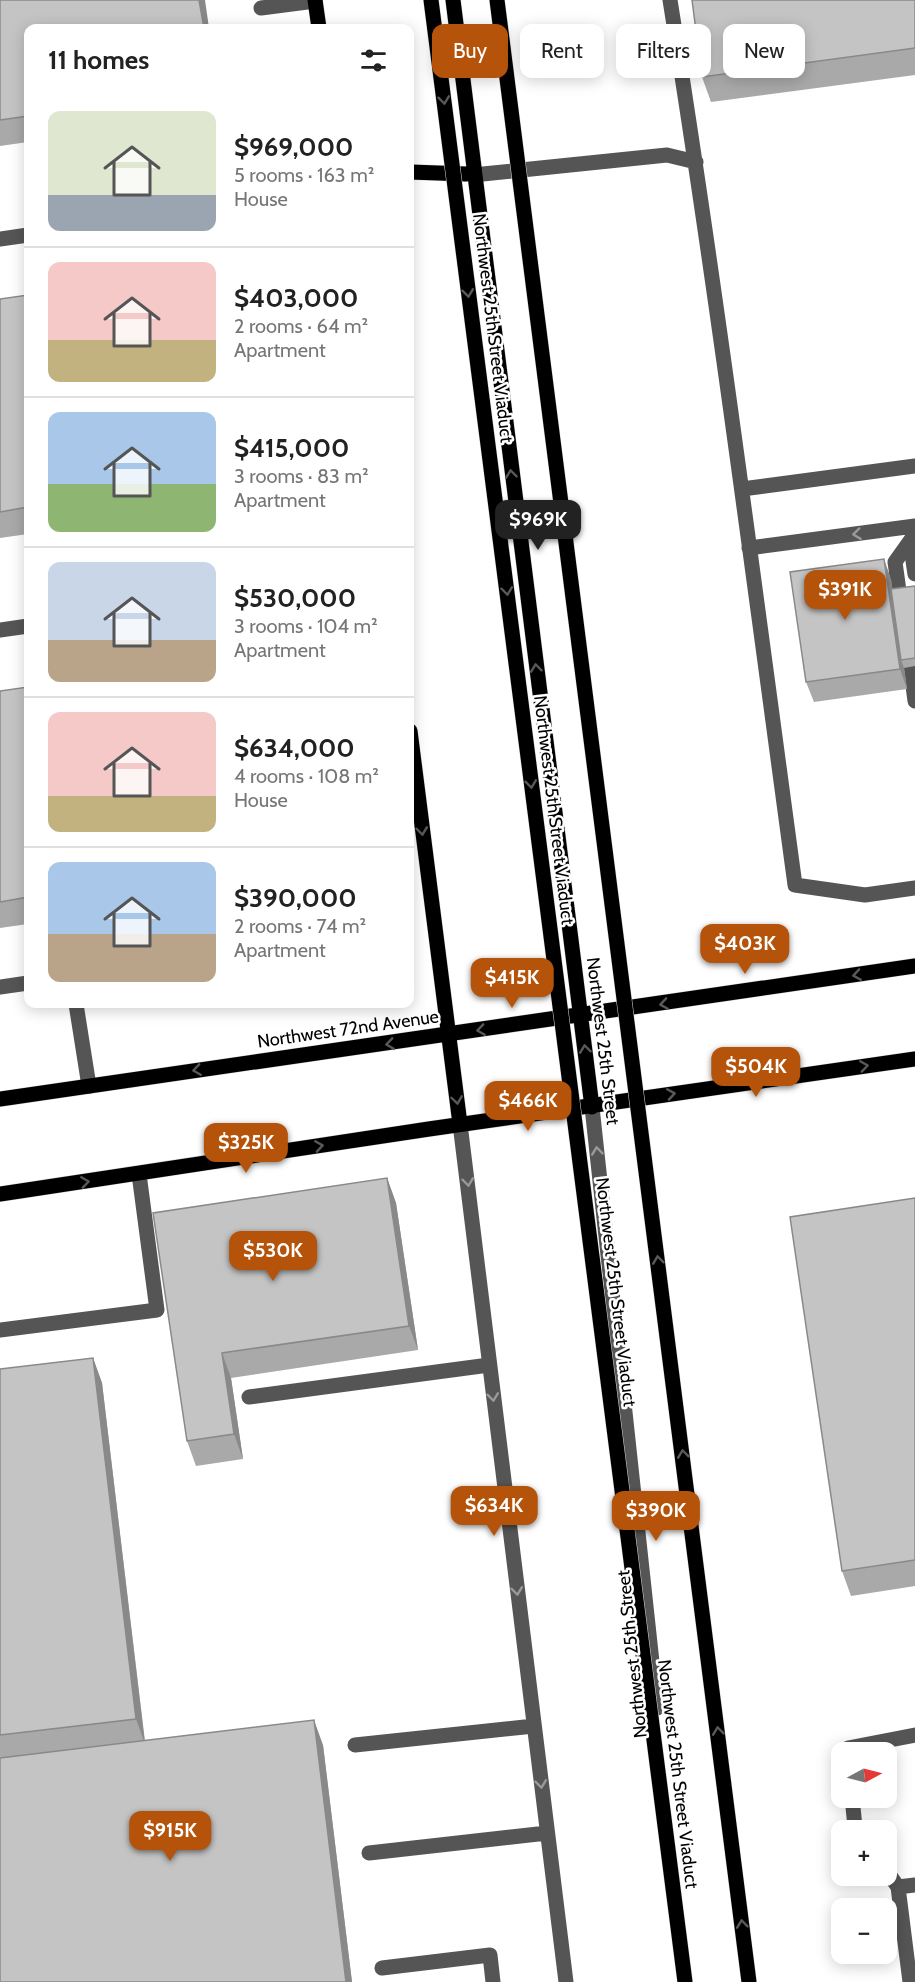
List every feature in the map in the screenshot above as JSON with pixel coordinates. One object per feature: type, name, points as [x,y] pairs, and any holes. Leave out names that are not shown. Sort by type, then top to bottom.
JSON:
[{"type":"main road","name":"Northwest 25th Street Viaduct","points":[[431,0],[686,1982]]},
{"type":"main road","name":"Northwest 25th Street","points":[[453,0],[473,175],[592,1107]]},
{"type":"main road","points":[[497,0],[749,1982]]},
{"type":"main road","points":[[315,1],[318,24]]},
{"type":"main road","points":[[414,172],[473,175]]},
{"type":"main road","points":[[414,763],[460,1124]]},
{"type":"main road","name":"Northwest 72nd Avenue","points":[[0,1099],[915,966]]},
{"type":"main road","points":[[0,1194],[460,1124],[592,1107],[915,1059]]},
{"type":"street","points":[[670,0],[696,162],[795,885],[865,895],[915,888]]},
{"type":"street","points":[[261,8],[315,1]]},
{"type":"street","points":[[473,175],[667,155],[696,162]]},
{"type":"street","points":[[0,239],[24,236]]},
{"type":"street","points":[[742,489],[915,466]]},
{"type":"street","points":[[749,548],[915,526]]},
{"type":"street","points":[[899,591],[895,562],[915,534]]},
{"type":"street","points":[[915,552],[913,561],[915,574]]},
{"type":"street","points":[[0,630],[24,627]]},
{"type":"street","points":[[910,664],[915,701]]},
{"type":"street","points":[[0,987],[24,984]]},
{"type":"street","points":[[77,1008],[89,1086]]},
{"type":"street","name":"Northwest 25th Street","points":[[592,1107],[686,1982]]},
{"type":"street","points":[[460,1124],[566,1982]]},
{"type":"street","points":[[0,1330],[157,1310],[139,1174]]},
{"type":"street","points":[[249,1397],[489,1365]]},
{"type":"street","points":[[355,1745],[534,1726]]},
{"type":"street","points":[[879,1742],[915,1735]]},
{"type":"street","points":[[369,1853],[548,1833]]},
{"type":"street","points":[[910,1982],[898,1887],[915,1885]]},
{"type":"street","points":[[382,1968],[490,1955],[493,1982]]},
{"type":"building","points":[[0,0],[199,0],[203,24],[24,24],[24,117],[0,120]]},
{"type":"building","points":[[692,0],[915,0],[915,48],[805,63],[805,24],[723,24],[723,74],[711,76],[711,24],[695,24]]},
{"type":"building","points":[[24,296],[24,508],[0,512],[0,299]]},
{"type":"building","points":[[884,559],[900,669],[806,682],[790,572]]},
{"type":"building","points":[[915,586],[915,658],[901,660],[891,589]]},
{"type":"building","points":[[24,688],[24,898],[0,902],[0,691]]},
{"type":"building","points":[[387,1178],[409,1326],[222,1353],[234,1434],[187,1441],[153,1213]]},
{"type":"building","points":[[915,1198],[915,1560],[842,1571],[790,1217]]},
{"type":"building","points":[[93,1358],[136,1719],[0,1735],[0,1369]]},
{"type":"building","points":[[314,1720],[346,1982],[0,1982],[0,1758]]}]
